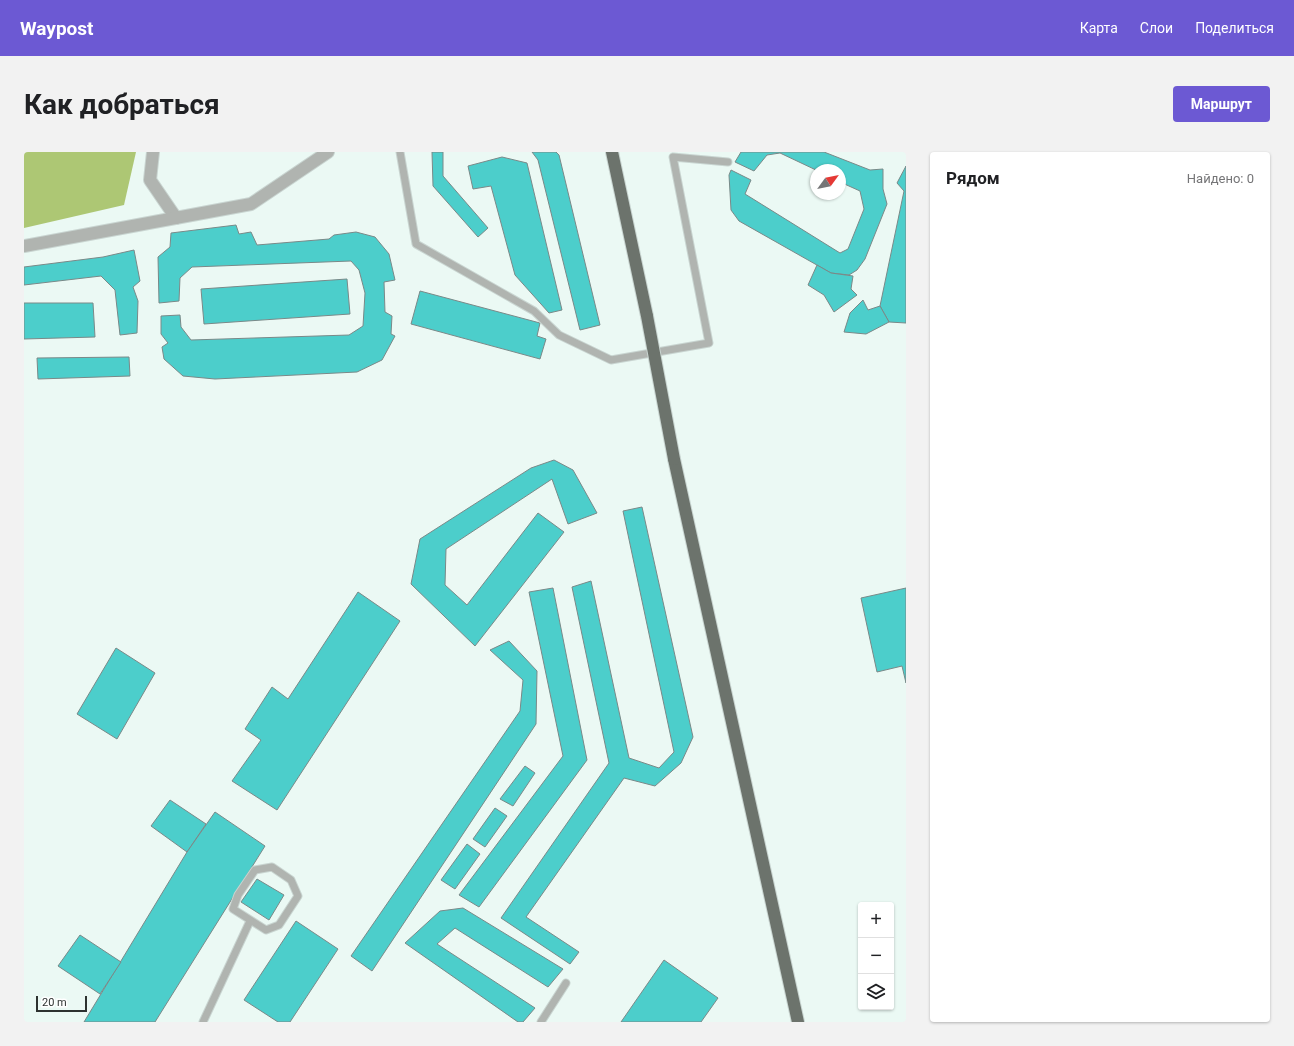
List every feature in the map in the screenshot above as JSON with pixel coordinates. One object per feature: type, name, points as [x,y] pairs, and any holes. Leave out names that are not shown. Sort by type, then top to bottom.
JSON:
[{"type":"highway","points":[[612,152],[647,316],[674,459],[798,1022]]},
{"type":"street","points":[[153,152],[150,180],[176,218]]},
{"type":"street","points":[[24,246],[251,204],[328,152]]},
{"type":"lane","points":[[400,152],[416,244],[529,308],[559,335],[611,360],[709,343],[673,157],[728,162]]},
{"type":"lane","points":[[272,867],[291,880],[298,896],[279,925],[266,930],[250,921],[233,910],[238,895],[255,870],[272,867]]},
{"type":"lane","points":[[203,1022],[250,921]]},
{"type":"lane","points":[[541,1022],[566,983]]},
{"type":"green space","points":[[24,152],[136,152],[124,205],[24,228]]},
{"type":"building","points":[[432,152],[443,152],[443,176],[488,228],[478,237],[433,186]]},
{"type":"building","points":[[532,152],[556,152],[559,155],[600,325],[580,330],[538,160]]},
{"type":"building","points":[[741,152],[824,152],[870,170],[883,169],[883,189],[887,204],[865,259],[857,270],[849,275],[831,273],[739,221],[731,210],[729,175],[731,170],[751,180],[745,194],[840,253],[848,249],[864,209],[860,191],[846,185],[846,164],[810,164],[810,167],[780,153],[767,155],[754,171],[735,162]]},
{"type":"building","points":[[502,157],[527,163],[562,310],[549,313],[515,275],[491,186],[473,189],[468,166]]},
{"type":"building","points":[[906,166],[906,323],[889,322],[880,306],[904,191],[897,183]]},
{"type":"building","points":[[236,225],[239,234],[251,232],[257,245],[329,239],[334,235],[356,232],[375,237],[389,254],[395,280],[384,282],[385,312],[392,316],[391,334],[395,336],[382,360],[357,372],[215,379],[183,376],[164,359],[162,347],[168,343],[161,334],[161,316],[180,315],[181,327],[191,340],[349,335],[363,326],[365,293],[359,270],[351,261],[192,267],[180,278],[179,301],[159,303],[158,257],[170,247],[171,233]]},
{"type":"building","points":[[134,250],[140,281],[133,287],[138,301],[137,333],[120,335],[115,290],[101,276],[24,285],[24,267],[103,257]]},
{"type":"building","points":[[817,265],[831,273],[853,276],[851,289],[857,295],[834,312],[824,295],[808,285]]},
{"type":"building","points":[[347,279],[350,314],[204,324],[201,289]]},
{"type":"building","points":[[420,291],[540,323],[537,336],[546,339],[540,359],[411,324]]},
{"type":"building","points":[[863,300],[868,310],[880,306],[889,322],[866,334],[844,332],[850,313]]},
{"type":"building","points":[[24,303],[93,303],[95,337],[24,339]]},
{"type":"building","points":[[129,357],[130,376],[38,379],[37,358]]},
{"type":"building","points":[[554,460],[573,470],[597,513],[568,524],[552,479],[446,549],[445,585],[467,605],[538,513],[564,532],[475,646],[411,584],[420,539],[531,468]]},
{"type":"building","points":[[642,507],[693,737],[681,763],[655,786],[624,778],[526,917],[579,952],[570,964],[501,918],[609,763],[572,587],[591,581],[629,758],[659,768],[674,752],[623,511]]},
{"type":"building","points":[[553,588],[587,760],[479,907],[459,895],[563,756],[529,592]]},
{"type":"building","points":[[906,588],[906,683],[902,666],[877,672],[861,598]]},
{"type":"building","points":[[358,592],[400,621],[277,810],[232,781],[261,740],[245,729],[272,687],[288,699]]},
{"type":"building","points":[[509,641],[537,671],[536,724],[372,971],[351,956],[520,711],[523,680],[490,650]]},
{"type":"building","points":[[116,648],[155,673],[117,739],[77,714]]},
{"type":"building","points":[[525,766],[535,773],[513,806],[500,799]]},
{"type":"building","points":[[170,800],[206,824],[187,852],[151,826]]},
{"type":"building","points":[[495,808],[507,816],[485,847],[473,839]]},
{"type":"building","points":[[215,812],[265,846],[155,1022],[84,1022],[187,852]]},
{"type":"building","points":[[467,844],[480,854],[455,889],[441,880]]},
{"type":"building","points":[[257,879],[284,895],[269,920],[241,902]]},
{"type":"building","points":[[463,908],[563,969],[548,987],[455,928],[437,944],[535,1008],[523,1022],[518,1022],[405,943],[440,911]]},
{"type":"building","points":[[296,921],[338,949],[290,1022],[278,1022],[244,1000]]},
{"type":"building","points":[[80,935],[121,962],[100,994],[58,966]]},
{"type":"building","points":[[664,960],[718,998],[701,1022],[621,1022]]}]
